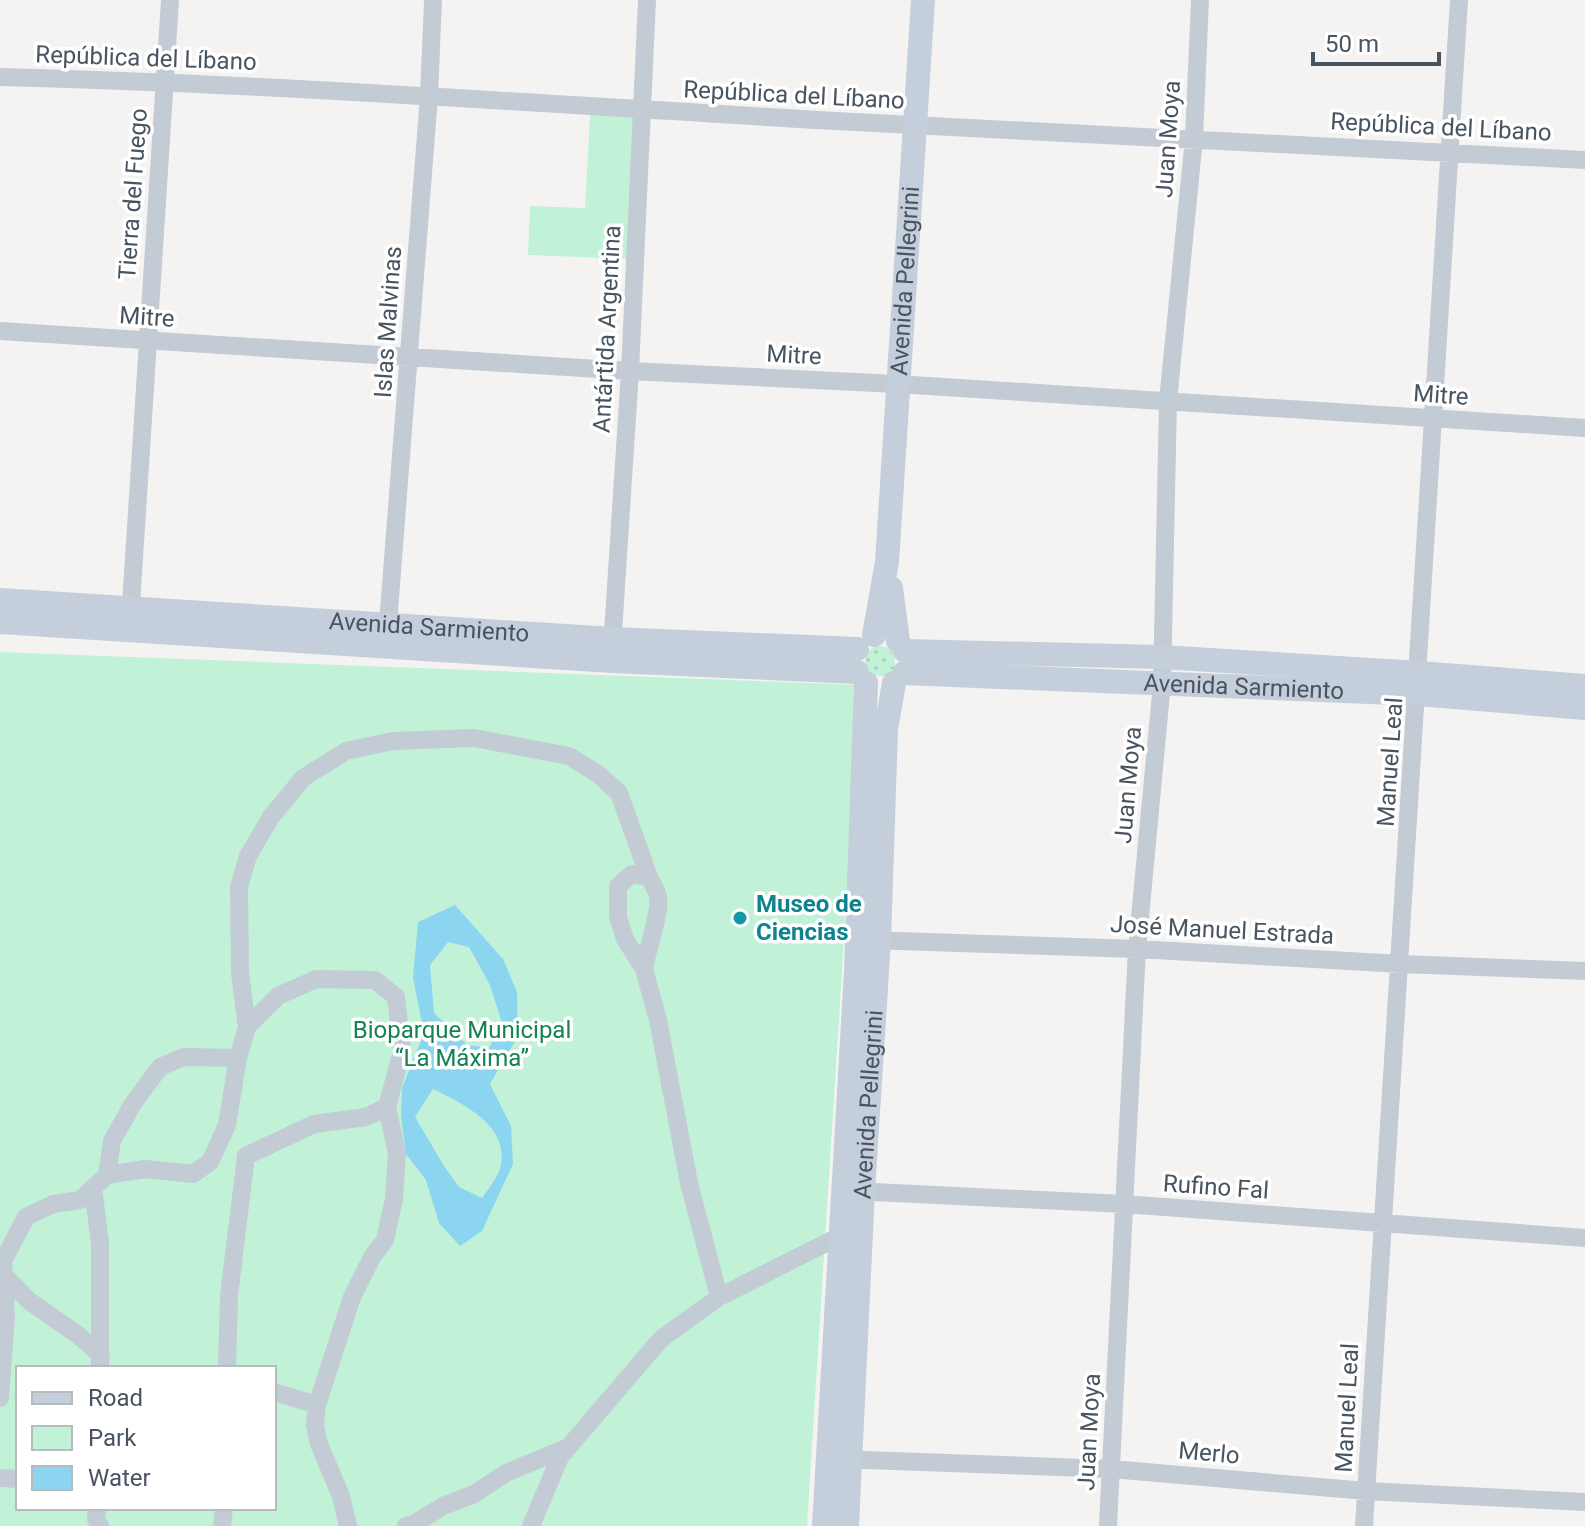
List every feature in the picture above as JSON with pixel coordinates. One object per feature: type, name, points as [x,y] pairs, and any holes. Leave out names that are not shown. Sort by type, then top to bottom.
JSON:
[{"type":"main road","name":"Avenida Pellegrini","points":[[868,940],[864,660],[887,562],[923,0]]},
{"type":"main road","name":"Avenida Pellegrini","points":[[824,1526],[839,1459],[868,940],[886,729],[900,662],[887,562]]},
{"type":"main road","name":"Avenida Sarmiento","points":[[0,600],[130,620]]},
{"type":"main road","name":"Avenida Sarmiento","points":[[0,622],[130,620],[612,650],[864,660]]},
{"type":"main road","points":[[891,637],[900,662],[883,687],[864,660],[891,637]]},
{"type":"main road","name":"Avenida Sarmiento","points":[[900,662],[1161,657],[1418,683],[1585,708]]},
{"type":"main road","name":"Avenida Sarmiento","points":[[900,662],[1162,683],[1585,686]]},
{"type":"main road","name":"Avenida Pellegrini","points":[[847,1526],[839,1459],[840,1236],[853,1191]]},
{"type":"street","name":"Tierra del Fuego","points":[[130,620],[170,0]]},
{"type":"street","name":"Islas Malvinas","points":[[388,636],[429,96],[433,0]]},
{"type":"street","name":"Antártida Argentina","points":[[612,650],[630,371],[647,0]]},
{"type":"street","name":"Juan Moya","points":[[1108,1526],[1137,949],[1162,683],[1168,401],[1194,138],[1200,0]]},
{"type":"street","name":"Manuel Leal","points":[[1364,1526],[1459,0]]},
{"type":"street","name":"República del Líbano","points":[[0,77],[165,81],[913,126],[1585,160]]},
{"type":"street","name":"Mitre","points":[[0,331],[1585,428]]},
{"type":"street","points":[[0,1398],[10,1369],[3,1261],[26,1217],[53,1204],[80,1200],[100,1181],[145,1169],[193,1174],[210,1162],[227,1125],[238,1058],[247,1027],[238,927],[239,887],[248,856],[271,817],[303,778],[346,751],[393,741],[474,738],[569,756],[598,774],[619,793],[658,897],[657,921],[644,969]]},
{"type":"street","points":[[649,877],[632,874],[618,886],[618,917],[625,939],[644,969],[658,1020],[689,1183],[719,1297]]},
{"type":"street","name":"José Manuel Estrada","points":[[868,940],[1137,949],[1585,971]]},
{"type":"street","points":[[247,1027],[278,996],[316,979],[375,980],[396,997],[402,1051],[387,1107],[397,1153],[394,1199],[385,1240],[361,1276],[317,1405],[315,1425],[319,1444],[341,1496],[348,1526]]},
{"type":"street","points":[[100,1361],[100,1181],[112,1141],[132,1105],[160,1067],[184,1057],[238,1058]]},
{"type":"street","points":[[227,1366],[229,1296],[246,1156],[314,1124],[366,1117],[387,1107]]},
{"type":"street","name":"Rufino Fal","points":[[853,1191],[1124,1204],[1585,1238]]},
{"type":"street","points":[[531,1526],[560,1457],[661,1339],[719,1297],[840,1236]]},
{"type":"street","points":[[4,1275],[29,1301],[78,1335],[100,1361]]},
{"type":"street","points":[[276,1393],[317,1405]]},
{"type":"street","points":[[406,1526],[474,1494],[506,1473],[569,1447]]},
{"type":"street","name":"Merlo","points":[[839,1459],[1111,1469],[1366,1491],[1585,1502]]},
{"type":"green space","points":[[590,115],[635,117],[628,259],[528,255],[530,206],[585,208]]},
{"type":"green space","points":[[880,646],[891,650],[895,661],[891,672],[880,676],[869,672],[865,661],[869,650]]},
{"type":"green space","name":"Bioparque Municipal “La Máxima”","points":[[0,652],[860,685],[807,1526],[0,1526]]},
{"type":"water","points":[[455,905],[503,959],[517,992],[518,1036],[490,1084],[511,1126],[513,1164],[482,1231],[460,1246],[439,1223],[426,1180],[406,1154],[401,1116],[402,1088],[424,1033],[413,978],[418,922]],"holes":[[[448,942],[469,947],[490,985],[502,1023],[489,1048],[467,1045],[434,1013],[430,965]],[[433,1089],[469,1108],[490,1126],[497,1137],[501,1164],[482,1198],[459,1187],[415,1117]]]},
{"type":"place","name":"Museo de Ciencias","points":[[740,918]]}]
